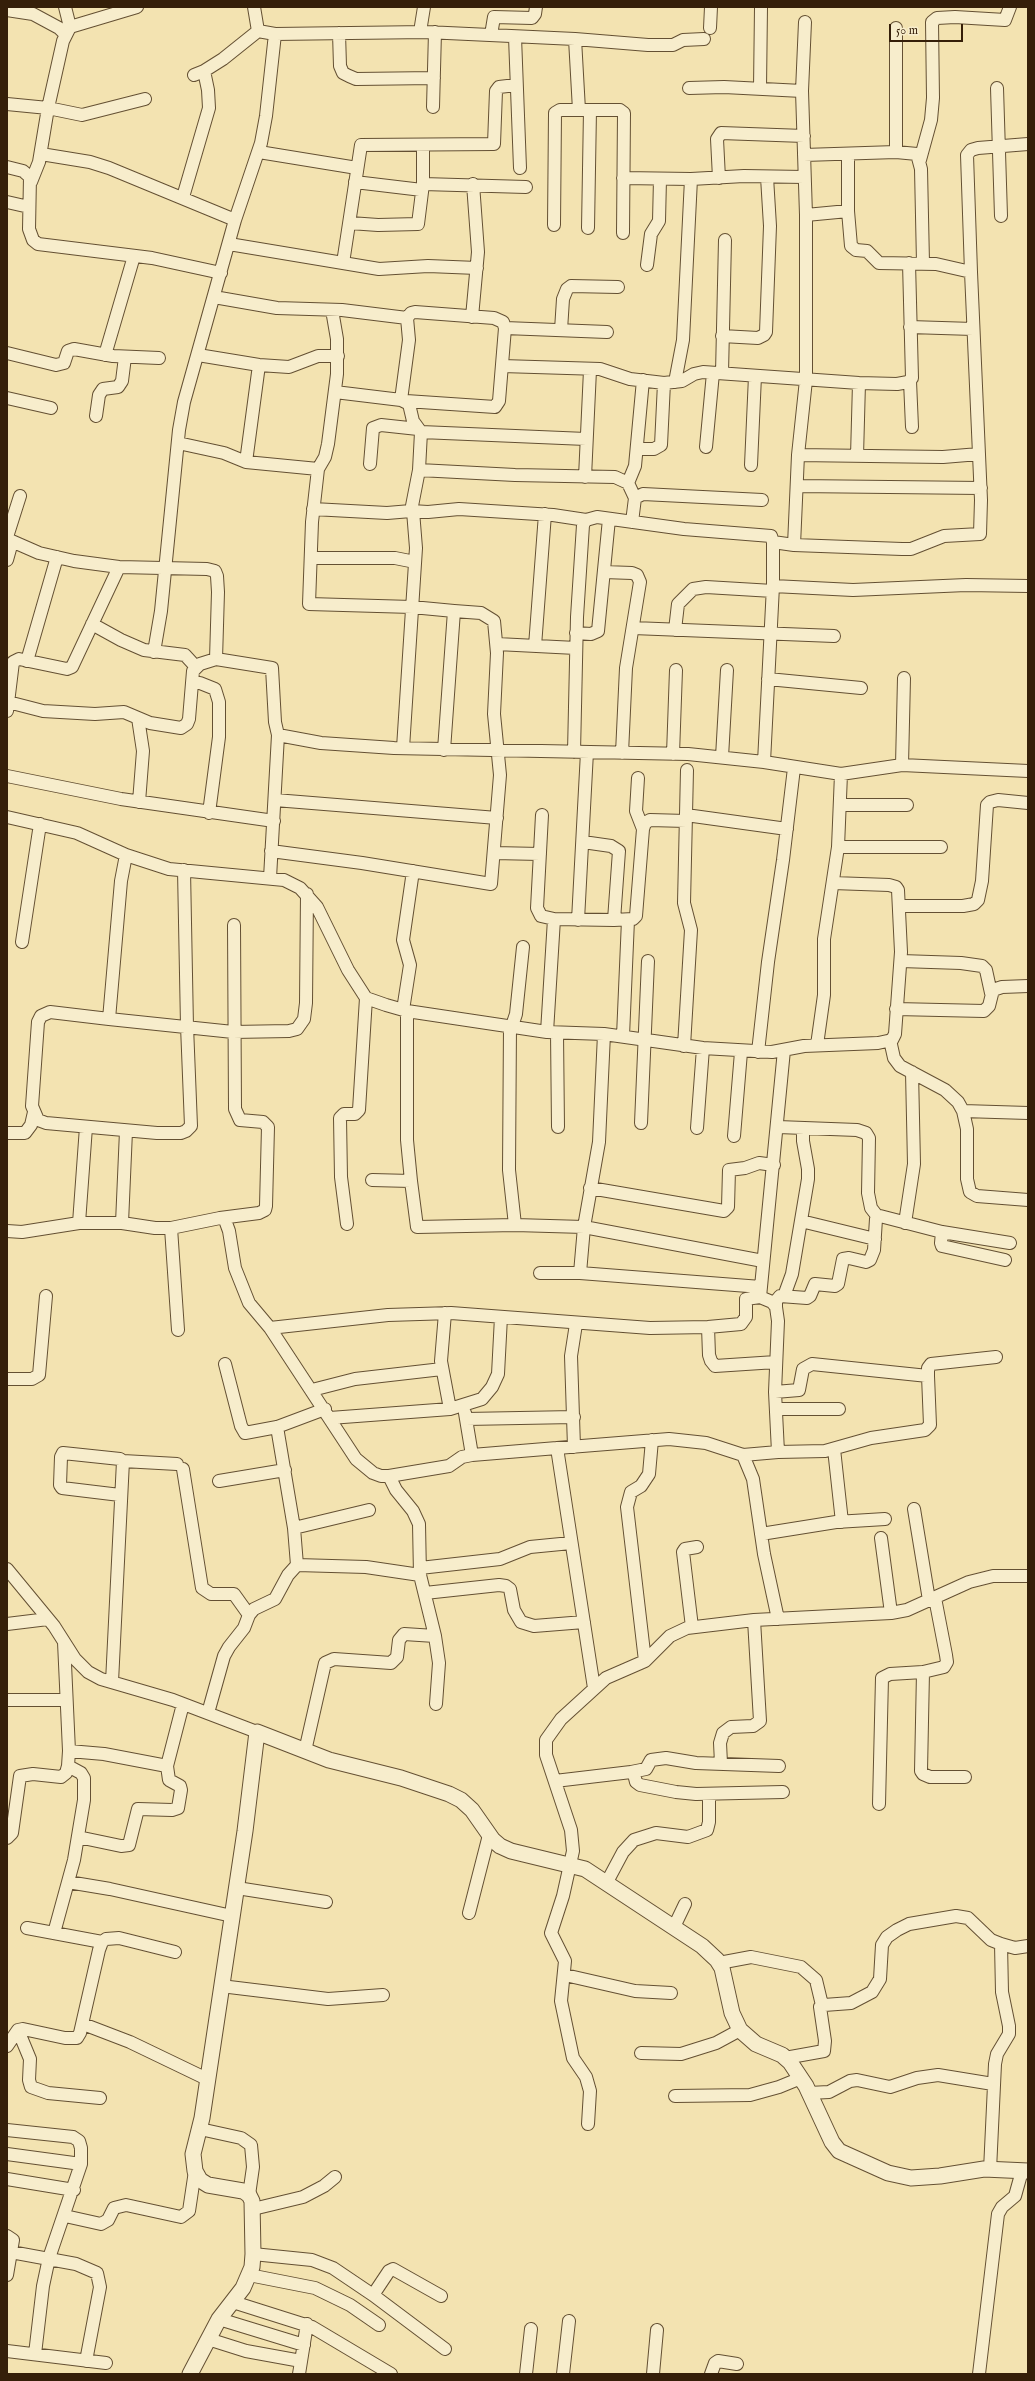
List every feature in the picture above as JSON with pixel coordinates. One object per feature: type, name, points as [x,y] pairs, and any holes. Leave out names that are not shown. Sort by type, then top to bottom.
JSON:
[{"type":"street","points":[[65,7],[68,31],[48,108],[41,154],[31,182],[29,207],[30,234],[38,244],[134,256],[222,273]]},
{"type":"street","points":[[7,10],[32,14],[68,31],[137,7]]},
{"type":"street","points":[[254,7],[258,31]]},
{"type":"street","points":[[420,32],[424,7]]},
{"type":"street","points":[[491,36],[493,12],[532,18],[535,14],[536,7]]},
{"type":"street","points":[[710,28],[711,7]]},
{"type":"street","points":[[760,88],[761,7]]},
{"type":"street","points":[[924,263],[920,160],[930,120],[932,105],[932,22],[937,18],[955,16],[1002,20],[1007,18],[1010,7]]},
{"type":"street","points":[[794,545],[798,455],[806,380],[806,215],[802,91],[805,22]]},
{"type":"street","points":[[896,28],[896,152]]},
{"type":"street","points":[[183,197],[209,108],[208,90],[199,73],[258,31],[275,34],[435,32],[575,39],[648,45],[673,45],[683,40],[704,39]]},
{"type":"street","points":[[434,108],[435,32]]},
{"type":"street","points":[[339,33],[340,66],[343,73],[348,76],[356,79],[434,78]]},
{"type":"street","points":[[154,652],[161,611],[164,568],[184,402],[222,273],[235,220],[259,152],[266,116],[275,34]]},
{"type":"street","points":[[515,37],[520,168]]},
{"type":"street","points":[[575,39],[584,110],[588,228]]},
{"type":"street","points":[[343,263],[361,145],[398,144],[423,146],[494,144],[496,91],[499,87],[516,85]]},
{"type":"street","points":[[689,88],[760,88],[802,91]]},
{"type":"street","points":[[997,88],[1001,216]]},
{"type":"street","points":[[7,104],[48,108],[82,115],[145,99]]},
{"type":"street","points":[[554,225],[555,113],[560,110],[624,111],[623,233]]},
{"type":"street","points":[[719,178],[717,139],[721,133],[804,136]]},
{"type":"street","points":[[773,542],[794,545],[911,549],[944,536],[980,534],[981,488],[973,329],[967,155],[971,150],[1028,144]]},
{"type":"street","points":[[350,222],[378,225],[418,224],[422,187],[423,146]]},
{"type":"street","points":[[259,152],[357,168]]},
{"type":"street","points":[[804,155],[912,152],[917,154],[920,160]]},
{"type":"street","points":[[41,154],[90,162],[183,197],[235,220]]},
{"type":"street","points":[[848,154],[848,211],[850,242],[853,249],[867,251],[879,263],[936,264],[971,272]]},
{"type":"street","points":[[7,167],[26,173],[31,182]]},
{"type":"street","points":[[722,336],[758,338],[766,332],[770,226],[767,177]]},
{"type":"street","points":[[623,178],[691,179],[804,177]]},
{"type":"street","points":[[647,265],[651,234],[659,220],[660,179]]},
{"type":"street","points":[[638,449],[654,449],[661,445],[670,383],[683,340],[691,179]]},
{"type":"street","points":[[355,182],[422,187],[473,184],[526,187]]},
{"type":"street","points":[[472,317],[477,268],[473,184]]},
{"type":"street","points":[[7,202],[29,207]]},
{"type":"street","points":[[806,215],[848,211]]},
{"type":"street","points":[[706,447],[718,373],[722,336],[725,240]]},
{"type":"street","points":[[229,244],[379,269],[428,266],[477,268]]},
{"type":"street","points":[[105,355],[134,256]]},
{"type":"street","points":[[909,264],[912,427]]},
{"type":"street","points":[[561,330],[563,299],[567,289],[571,286],[618,287]]},
{"type":"street","points":[[214,297],[277,308],[332,310],[407,318]]},
{"type":"street","points":[[271,851],[413,871],[491,884],[500,775],[494,714],[497,644],[494,621],[489,616],[412,607],[309,604],[313,509],[318,469],[325,457],[328,444],[338,356],[332,310]]},
{"type":"street","points":[[335,392],[404,401],[495,407],[499,401],[506,328],[500,319],[415,312],[411,313],[407,318],[409,340],[404,401]]},
{"type":"street","points":[[910,327],[973,329]]},
{"type":"street","points":[[506,328],[607,332]]},
{"type":"street","points":[[7,353],[56,365],[64,363],[71,349],[124,357],[159,358]]},
{"type":"street","points":[[198,355],[259,365],[289,367],[318,356],[338,356]]},
{"type":"street","points":[[96,416],[101,391],[105,388],[118,387],[122,381],[124,357]]},
{"type":"street","points":[[246,462],[259,365]]},
{"type":"street","points":[[502,366],[607,370],[622,376],[670,383],[686,380],[694,374],[718,373],[860,383],[897,384],[910,381]]},
{"type":"street","points":[[585,478],[590,370]]},
{"type":"street","points":[[751,465],[755,376]]},
{"type":"street","points":[[628,483],[633,474],[638,449],[643,380]]},
{"type":"street","points":[[857,456],[860,383]]},
{"type":"street","points":[[7,398],[51,408]]},
{"type":"street","points":[[403,748],[417,538],[412,511],[415,502],[419,470],[420,431],[413,420],[409,404],[404,401]]},
{"type":"street","points":[[370,464],[373,428],[381,425],[420,431],[586,439]]},
{"type":"street","points":[[178,443],[224,453],[246,462],[318,469]]},
{"type":"street","points":[[798,455],[943,458],[979,454]]},
{"type":"street","points":[[419,470],[585,478],[614,477],[628,483],[636,498],[632,522]]},
{"type":"street","points":[[797,486],[981,488]]},
{"type":"street","points":[[636,498],[644,494],[762,500]]},
{"type":"street","points":[[7,560],[9,539],[20,496]]},
{"type":"street","points":[[313,509],[386,513],[412,511],[428,512],[459,509],[545,514],[586,520],[591,518],[609,519],[684,529],[767,534],[771,536],[773,542],[773,588],[764,762]]},
{"type":"street","points":[[535,646],[545,514]]},
{"type":"street","points":[[576,632],[591,634],[598,631],[609,519]]},
{"type":"street","points":[[574,752],[576,632],[583,525],[586,520]]},
{"type":"street","points":[[9,539],[56,558],[118,567],[207,568],[216,572],[218,592],[216,659]]},
{"type":"street","points":[[27,661],[56,558]]},
{"type":"street","points":[[311,558],[387,558],[415,562]]},
{"type":"street","points":[[118,567],[70,668],[17,659],[12,662],[8,706],[43,711],[95,714],[124,712],[138,718],[174,728],[185,726],[189,719],[192,683],[196,667]]},
{"type":"street","points":[[604,572],[632,573],[639,578],[633,628],[626,668],[622,753]]},
{"type":"street","points":[[675,630],[678,604],[693,589],[706,587],[853,590],[966,585],[1028,586]]},
{"type":"street","points":[[444,750],[454,611]]},
{"type":"street","points":[[92,624],[127,643],[154,652],[185,655],[196,667]]},
{"type":"street","points":[[633,628],[834,636]]},
{"type":"street","points":[[497,644],[576,648]]},
{"type":"street","points":[[196,667],[216,659],[272,668],[275,722],[278,735],[270,878]]},
{"type":"street","points":[[672,754],[676,670]]},
{"type":"street","points":[[722,757],[728,670]]},
{"type":"street","points":[[902,765],[904,678]]},
{"type":"street","points":[[768,679],[862,688]]},
{"type":"street","points":[[192,683],[200,683],[215,689],[219,702],[219,737],[209,813]]},
{"type":"street","points":[[138,718],[143,751],[139,802]]},
{"type":"street","points":[[278,735],[321,743],[403,748],[672,754],[722,757],[841,774],[902,765],[1028,771]]},
{"type":"street","points":[[578,920],[587,752]]},
{"type":"street","points":[[758,1052],[768,962],[794,768]]},
{"type":"street","points":[[684,1046],[691,930],[684,903],[688,770]]},
{"type":"street","points":[[817,1045],[824,995],[824,939],[838,847],[841,774]]},
{"type":"street","points":[[7,776],[139,802],[274,821]]},
{"type":"street","points":[[542,815],[538,912],[547,918],[554,919],[628,920],[636,916],[637,909],[642,828],[636,812],[638,778]]},
{"type":"street","points":[[275,800],[497,818]]},
{"type":"street","points":[[900,906],[963,906],[974,904],[978,900],[982,881],[987,805],[990,802],[998,800],[1028,803]]},
{"type":"street","points":[[840,805],[907,805]]},
{"type":"street","points":[[7,817],[77,833],[126,856],[153,865],[184,870],[284,880],[300,888],[317,907],[348,970],[366,998],[359,1110],[355,1114],[341,1116],[340,1118],[341,1177],[347,1224]]},
{"type":"street","points":[[642,828],[650,820],[686,818],[787,828]]},
{"type":"street","points":[[22,942],[40,824]]},
{"type":"street","points":[[583,842],[611,846],[619,851],[614,920]]},
{"type":"street","points":[[838,847],[941,847]]},
{"type":"street","points":[[494,853],[540,854]]},
{"type":"street","points":[[109,1019],[121,881],[126,856]]},
{"type":"street","points":[[184,870],[186,1026],[191,1126],[186,1131],[181,1133],[126,1131],[46,1123],[38,1120],[34,1112],[32,1096],[38,1022],[41,1016],[50,1012],[58,1012],[109,1019],[186,1026],[234,1032],[289,1031],[301,1025],[306,1003],[306,894]]},
{"type":"street","points":[[413,871],[403,940],[410,965],[405,1011],[407,1140],[417,1227],[515,1225],[584,1227],[763,1261]]},
{"type":"street","points":[[366,998],[405,1011],[552,1033],[604,1034],[684,1046],[741,1052],[784,1050],[817,1045],[878,1043],[890,1040],[895,1034],[901,960],[900,906],[896,887],[832,883]]},
{"type":"street","points":[[554,919],[552,1033],[558,1127]]},
{"type":"street","points":[[623,1036],[628,920]]},
{"type":"street","points":[[7,1231],[22,1232],[78,1223],[122,1223],[171,1228],[220,1218],[263,1212],[266,1206],[269,1131],[267,1124],[240,1120],[235,1112],[234,925]]},
{"type":"street","points":[[515,1225],[509,1170],[510,1026],[516,1014],[523,947]]},
{"type":"street","points":[[896,1009],[984,1011],[989,1006],[991,993],[986,970],[982,966],[961,963],[901,960]]},
{"type":"street","points":[[641,1123],[648,961]]},
{"type":"street","points":[[991,993],[996,988],[1028,986]]},
{"type":"street","points":[[580,1272],[584,1227],[590,1188],[600,1142],[604,1034]]},
{"type":"street","points":[[890,1040],[896,1062],[952,1095],[963,1111],[967,1129],[967,1179],[970,1192],[977,1196],[1028,1200]]},
{"type":"street","points":[[698,1128],[703,1048]]},
{"type":"street","points":[[761,1292],[778,1127],[784,1050]]},
{"type":"street","points":[[734,1136],[741,1052]]},
{"type":"street","points":[[905,1223],[914,1164],[912,1072]]},
{"type":"street","points":[[963,1111],[1028,1113]]},
{"type":"street","points":[[7,1133],[25,1133],[31,1125],[34,1112]]},
{"type":"street","points":[[78,1223],[86,1127]]},
{"type":"street","points":[[778,1127],[857,1130],[866,1133],[869,1138],[868,1193],[870,1208],[878,1217],[872,1257],[868,1262],[849,1258],[843,1259],[839,1280],[835,1286],[815,1284],[810,1296],[807,1298],[784,1296],[777,1298],[776,1307],[778,1321],[775,1392],[778,1452]]},
{"type":"street","points":[[784,1296],[792,1274],[808,1169],[803,1141],[803,1128]]},
{"type":"street","points":[[122,1223],[126,1131]]},
{"type":"street","points":[[590,1188],[724,1211],[728,1207],[729,1170],[745,1168],[759,1163],[774,1165]]},
{"type":"street","points":[[372,1180],[411,1181]]},
{"type":"street","points":[[878,1217],[883,1215],[905,1223],[942,1232],[1010,1243]]},
{"type":"street","points":[[220,1218],[228,1224],[232,1256],[241,1287],[249,1303],[270,1328],[356,1458],[377,1475],[389,1476],[449,1466],[462,1457],[472,1455],[669,1439],[706,1443],[743,1455],[834,1449],[854,1441],[918,1432],[929,1428],[928,1368],[931,1364],[996,1357]]},
{"type":"street","points":[[801,1221],[875,1239]]},
{"type":"street","points":[[171,1228],[178,1330]]},
{"type":"street","points":[[942,1232],[940,1242],[942,1246],[1005,1260]]},
{"type":"street","points":[[540,1273],[580,1272],[761,1292],[776,1307]]},
{"type":"street","points":[[270,1328],[388,1315],[445,1313],[576,1324],[650,1328],[708,1327],[741,1324],[746,1317],[746,1299],[761,1292]]},
{"type":"street","points":[[7,1379],[32,1379],[39,1375],[46,1296]]},
{"type":"street","points":[[445,1313],[441,1351],[442,1369],[450,1408]]},
{"type":"street","points":[[225,1364],[243,1430],[249,1434],[328,1414],[464,1406],[482,1399],[495,1382],[498,1374],[501,1317]]},
{"type":"street","points":[[574,1447],[571,1356],[576,1324]]},
{"type":"street","points":[[708,1327],[709,1355],[711,1361],[716,1366],[776,1362]]},
{"type":"street","points":[[775,1392],[799,1390],[805,1367],[816,1364],[928,1376]]},
{"type":"street","points":[[312,1390],[355,1379],[442,1369]]},
{"type":"street","points":[[464,1406],[472,1455]]},
{"type":"street","points":[[776,1409],[839,1409]]},
{"type":"street","points":[[466,1419],[574,1417]]},
{"type":"street","points":[[208,1712],[224,1656],[236,1637],[244,1628],[248,1615],[254,1609],[275,1599],[288,1575],[297,1565],[294,1528],[277,1427]]},
{"type":"street","points":[[644,1661],[627,1513],[631,1492],[641,1486],[649,1474],[652,1440]]},
{"type":"street","points":[[557,1448],[594,1688]]},
{"type":"street","points":[[834,1449],[842,1522]]},
{"type":"street","points":[[120,1495],[62,1488],[60,1485],[61,1457],[63,1453],[120,1459],[123,1461],[180,1466],[202,1588],[211,1594],[234,1594],[248,1615]]},
{"type":"street","points":[[743,1455],[753,1479],[761,1534],[778,1619]]},
{"type":"street","points":[[112,1682],[120,1495],[123,1461]]},
{"type":"street","points":[[219,1481],[285,1470]]},
{"type":"street","points":[[389,1476],[396,1490],[413,1511],[419,1524],[420,1572],[435,1636],[439,1663],[436,1704]]},
{"type":"street","points":[[879,1804],[882,1678],[890,1674],[938,1670],[947,1662],[932,1599],[914,1509]]},
{"type":"street","points":[[294,1528],[369,1510]]},
{"type":"street","points":[[761,1534],[842,1522],[885,1519]]},
{"type":"street","points":[[881,1538],[891,1613]]},
{"type":"street","points":[[297,1565],[366,1567],[420,1572],[500,1559],[530,1546],[571,1543]]},
{"type":"street","points":[[692,1627],[683,1552],[685,1549],[697,1547]]},
{"type":"street","points":[[7,1569],[64,1640],[75,1659],[88,1672],[112,1682],[208,1712],[329,1760],[401,1778],[449,1794],[466,1805],[500,1846],[511,1851],[571,1864],[584,1869],[607,1882],[702,1946],[719,1963],[727,1987],[732,2014],[740,2030],[756,2044],[785,2058],[801,2078],[832,2142],[839,2151],[853,2159],[888,2173],[911,2178],[990,2170],[1025,2171],[1015,2196],[1002,2207],[998,2214],[980,2374]]},
{"type":"street","points":[[588,2124],[588,2084],[573,2058],[561,2001],[565,1975],[565,1961],[552,1937],[552,1928],[571,1864],[573,1851],[571,1830],[546,1755],[546,1740],[561,1719],[594,1688],[612,1674],[644,1661],[670,1636],[692,1627],[754,1620],[891,1613],[907,1610],[969,1582],[993,1576],[1028,1576]]},
{"type":"street","points":[[425,1593],[499,1585],[506,1586],[510,1589],[514,1610],[521,1622],[534,1626],[584,1622]]},
{"type":"street","points":[[7,1624],[48,1619]]},
{"type":"street","points":[[721,1763],[720,1742],[723,1733],[731,1727],[754,1726],[760,1721],[754,1620]]},
{"type":"street","points":[[305,1751],[325,1663],[334,1659],[391,1662],[397,1657],[399,1640],[404,1634],[435,1636]]},
{"type":"street","points":[[7,1838],[12,1833],[20,1776],[33,1774],[61,1777],[66,1773],[69,1751],[64,1640]]},
{"type":"street","points":[[923,1672],[921,1771],[923,1774],[930,1777],[965,1777]]},
{"type":"street","points":[[7,1700],[66,1700]]},
{"type":"street","points":[[165,1790],[167,1771],[183,1704]]},
{"type":"street","points":[[65,2216],[101,2224],[108,2220],[114,2208],[126,2205],[181,2217],[189,2211],[195,2171],[193,2154],[200,2129],[237,1888],[257,1732]]},
{"type":"street","points":[[69,1751],[104,1754],[167,1771]]},
{"type":"street","points":[[555,1781],[646,1769],[649,1762],[658,1758],[676,1759],[696,1763],[779,1766]]},
{"type":"street","points":[[54,1933],[68,1882],[78,1837],[85,1784],[81,1773],[68,1766]]},
{"type":"street","points":[[78,1837],[121,1846],[129,1845],[138,1809],[172,1810],[178,1808],[181,1790],[180,1786],[170,1780],[167,1771]]},
{"type":"street","points":[[631,1772],[634,1774],[636,1782],[640,1785],[676,1792],[708,1794],[783,1792]]},
{"type":"street","points":[[607,1882],[623,1852],[634,1840],[656,1833],[688,1837],[707,1830],[709,1822],[708,1794]]},
{"type":"street","points":[[469,1913],[489,1834]]},
{"type":"street","points":[[68,1882],[110,1889],[232,1916]]},
{"type":"street","points":[[237,1888],[326,1902]]},
{"type":"street","points":[[674,1927],[685,1904]]},
{"type":"street","points":[[822,2005],[851,2003],[872,1992],[880,1979],[882,1945],[887,1937],[909,1924],[947,1917],[968,1918],[991,1940],[1015,1948],[1028,1946]]},
{"type":"street","points":[[27,1928],[102,1942],[111,1938],[119,1938],[175,1952]]},
{"type":"street","points":[[18,2030],[32,2030],[77,2038],[83,2024],[102,1942]]},
{"type":"street","points":[[990,2170],[993,2084],[998,2054],[1006,2042],[1010,2026],[1002,1992],[1001,1944]]},
{"type":"street","points":[[719,1963],[750,1957],[801,1967],[816,1980],[822,2005],[820,2009],[825,2041],[824,2051],[785,2058]]},
{"type":"street","points":[[565,1975],[635,1991],[671,1994]]},
{"type":"street","points":[[221,1986],[328,1999],[384,1995]]},
{"type":"street","points":[[83,2024],[130,2042],[207,2079]]},
{"type":"street","points":[[7,2046],[18,2030]]},
{"type":"street","points":[[18,2030],[30,2059],[29,2080],[31,2087],[48,2093],[100,2098]]},
{"type":"street","points":[[640,2053],[680,2054],[716,2043],[740,2030]]},
{"type":"street","points":[[809,2093],[829,2092],[850,2081],[857,2080],[890,2087],[917,2078],[938,2076],[993,2084]]},
{"type":"street","points":[[676,2096],[750,2095],[779,2087],[801,2078]]},
{"type":"street","points":[[190,2374],[219,2319],[233,2302],[249,2275],[253,2254],[251,2202],[253,2168],[251,2145],[241,2138],[200,2129]]},
{"type":"street","points":[[7,2130],[77,2139],[81,2148],[81,2164],[74,2190],[50,2258],[42,2292],[35,2354]]},
{"type":"street","points":[[7,2154],[81,2164]]},
{"type":"street","points":[[195,2171],[200,2180],[208,2185],[242,2191],[251,2202]]},
{"type":"street","points":[[251,2202],[303,2197],[324,2186],[335,2177]]},
{"type":"street","points":[[7,2179],[74,2190]]},
{"type":"street","points":[[7,2236],[13,2239],[7,2275]]},
{"type":"street","points":[[12,2252],[50,2258],[88,2268],[97,2273],[99,2276],[100,2287],[86,2361]]},
{"type":"street","points":[[253,2254],[297,2258],[323,2264],[373,2295],[445,2349]]},
{"type":"street","points":[[373,2295],[389,2271],[393,2269],[441,2296]]},
{"type":"street","points":[[249,2275],[315,2288],[350,2305],[379,2325]]},
{"type":"street","points":[[233,2302],[307,2324],[391,2374]]},
{"type":"street","points":[[219,2319],[304,2345]]},
{"type":"street","points":[[563,2374],[569,2320]]},
{"type":"street","points":[[299,2374],[307,2324]]},
{"type":"street","points":[[526,2374],[531,2329]]},
{"type":"street","points":[[653,2374],[657,2330]]},
{"type":"street","points":[[208,2339],[246,2351],[301,2361]]},
{"type":"street","points":[[7,2351],[106,2363]]},
{"type":"street","points":[[711,2374],[715,2363],[718,2361],[737,2364]]}]
